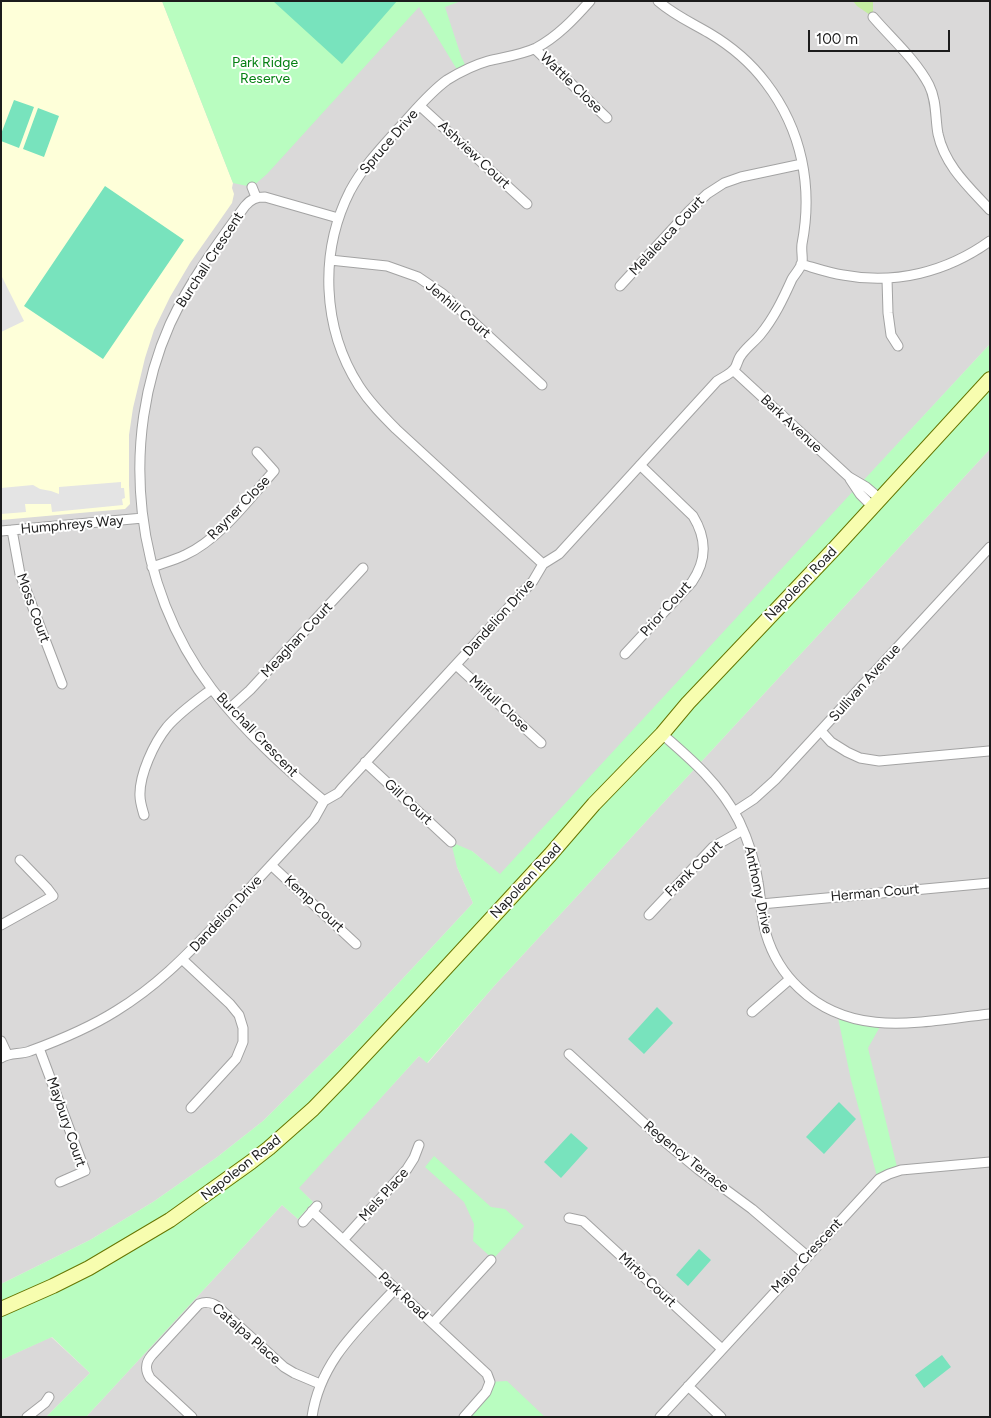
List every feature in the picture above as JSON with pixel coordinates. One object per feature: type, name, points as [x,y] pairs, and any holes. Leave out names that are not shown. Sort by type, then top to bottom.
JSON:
[{"type":"main road","name":"Napoleon Road","points":[[1,1309],[53,1286],[130,1244],[195,1203],[269,1148],[313,1109],[372,1048],[550,855],[594,804],[662,734],[688,703],[877,503],[990,378]]},
{"type":"street","name":"Spruce Drive","points":[[543,564],[396,430],[367,397],[353,376],[335,332],[330,300],[330,260],[338,218],[350,191],[379,150],[439,87],[465,70],[488,61],[535,49],[565,28],[590,1]]},
{"type":"street","name":"Dandelion Drive","points":[[4,1056],[21,1054],[40,1048],[81,1030],[117,1011],[142,994],[183,960],[314,819],[324,801],[338,793],[533,581],[543,564],[559,554],[717,381],[736,367],[741,355],[760,335],[773,316],[801,264],[807,206],[806,183],[796,141],[783,110],[766,83],[753,68],[724,43],[680,17],[658,1]]},
{"type":"street","points":[[873,17],[922,74],[933,95],[938,133],[945,154],[960,178],[990,210]]},
{"type":"street","name":"Wattle Close","points":[[535,49],[607,118]]},
{"type":"street","name":"Ashview Court","points":[[420,106],[527,204]]},
{"type":"street","name":"Melaleuca Court","points":[[620,286],[694,206],[715,187],[732,179],[802,164]]},
{"type":"street","points":[[252,187],[256,197],[274,200],[338,218]]},
{"type":"street","name":"Burchall Crescent","points":[[256,197],[245,206],[196,275],[177,310],[160,349],[151,381],[142,428],[140,487],[143,518],[152,567],[165,604],[180,638],[194,663],[229,709],[267,749],[324,801]]},
{"type":"street","points":[[801,264],[843,275],[887,279],[915,275],[943,266],[972,253],[990,241]]},
{"type":"street","name":"Jenhill Court","points":[[330,260],[386,266],[418,277],[443,294],[542,385]]},
{"type":"street","points":[[887,279],[891,335],[898,346]]},
{"type":"street","name":"Bark Avenue","points":[[733,370],[848,477],[866,487],[877,503]]},
{"type":"street","name":"Rayner Close","points":[[152,567],[196,549],[216,534],[232,518],[274,471],[257,452]]},
{"type":"street","name":"Prior Court","points":[[625,654],[692,582],[699,569],[703,555],[703,539],[693,516],[640,465]]},
{"type":"street","name":"Humphreys Way","points":[[1,531],[143,518]]},
{"type":"street","name":"Moss Court","points":[[12,530],[20,574],[62,684]]},
{"type":"street","name":"Sullivan Avenue","points":[[734,812],[764,790],[988,552]]},
{"type":"street","name":"Meaghan Court","points":[[229,709],[250,690],[363,568]]},
{"type":"street","name":"Milfull Close","points":[[456,665],[541,743]]},
{"type":"street","points":[[144,815],[141,805],[141,783],[154,748],[166,728],[186,708],[212,689]]},
{"type":"street","points":[[821,731],[832,742],[847,752],[860,758],[879,761],[989,751]]},
{"type":"street","name":"Anthony Drive","points":[[662,734],[706,774],[734,812],[755,863],[763,920],[769,942],[783,969],[804,994],[820,1005],[837,1013],[862,1021],[879,1023],[900,1023],[990,1014]]},
{"type":"street","name":"Gill Court","points":[[365,762],[451,842]]},
{"type":"street","name":"Frank Court","points":[[649,915],[713,846],[743,830]]},
{"type":"street","points":[[1,925],[53,896],[20,860]]},
{"type":"street","name":"Kemp Court","points":[[271,865],[356,944]]},
{"type":"street","name":"Herman Court","points":[[761,904],[990,883]]},
{"type":"street","points":[[183,960],[230,1004],[239,1015],[243,1028],[243,1042],[236,1059],[191,1108]]},
{"type":"street","points":[[752,1012],[790,979]]},
{"type":"street","points":[[1,1041],[4,1056]]},
{"type":"street","name":"Maybury Court","points":[[40,1048],[85,1171],[60,1182]]},
{"type":"street","name":"Regency Terrace","points":[[569,1054],[659,1137],[699,1170],[752,1209],[807,1256]]},
{"type":"street","name":"Mels Place","points":[[343,1240],[407,1169],[419,1145]]},
{"type":"street","name":"Major Crescent","points":[[660,1417],[807,1256],[875,1183],[884,1176],[908,1169],[990,1162]]},
{"type":"street","name":"Park Road","points":[[302,1222],[314,1208],[343,1240],[484,1370],[490,1382],[486,1392],[464,1417]]},
{"type":"street","name":"Mirto Court","points":[[569,1218],[583,1221],[722,1349]]},
{"type":"street","points":[[433,1323],[491,1260]]},
{"type":"street","points":[[312,1417],[320,1384],[328,1367],[341,1347],[395,1289]]},
{"type":"street","name":"Catalpa Place","points":[[192,1417],[150,1378],[146,1366],[148,1359],[203,1302],[217,1306],[284,1367],[320,1384]]},
{"type":"street","points":[[688,1386],[721,1417]]},
{"type":"street","points":[[28,1417],[45,1403],[49,1396]]},
{"type":"shaded area","points":[[1,1],[990,1],[990,344],[500,875],[472,851],[457,867],[473,903],[354,1031],[263,1121],[216,1158],[153,1202],[90,1240],[1,1284]]},
{"type":"shaded area","points":[[1,1],[162,1],[233,183],[234,194],[232,203],[190,263],[170,297],[154,330],[133,408],[129,435],[130,504],[125,509],[1,520]]},
{"type":"shaded area","points":[[1,275],[24,321],[1,332]]},
{"type":"shaded area","points":[[990,449],[990,1417],[86,1417],[282,1205],[298,1219],[313,1202],[298,1188],[419,1056],[428,1063],[495,985]]},
{"type":"shaded area","points":[[121,482],[125,498],[122,499],[123,505],[52,512],[51,504],[25,504],[26,512],[1,514],[1,488],[33,485],[59,494],[59,487]]},
{"type":"shaded area","points":[[51,1337],[90,1373],[46,1417],[1,1417],[1,1360]]},
{"type":"green space","name":"Park Ridge Reserve","points":[[162,1],[461,1],[445,7],[467,69],[459,73],[419,7],[267,174],[252,187],[233,183]]},
{"type":"green space","points":[[273,1],[397,1],[342,64]]},
{"type":"green space","points":[[853,1],[873,1],[873,17],[857,6]]},
{"type":"green space","points":[[14,100],[34,107],[19,148],[1,141],[1,134]]},
{"type":"green space","points":[[38,108],[59,116],[44,157],[23,149]]},
{"type":"green space","points":[[105,186],[184,240],[103,359],[24,306]]},
{"type":"green space","points":[[990,344],[990,449],[495,985],[427,1063],[419,1056],[299,1188],[313,1202],[298,1219],[282,1205],[86,1417],[46,1417],[90,1373],[52,1337],[1,1360],[1,1284],[90,1240],[153,1202],[216,1158],[263,1121],[354,1031],[473,903],[457,867],[451,842],[472,851],[500,874],[856,488],[873,507],[880,499],[861,483]]},
{"type":"green space","points":[[657,1007],[673,1023],[644,1054],[628,1039]]},
{"type":"green space","points":[[837,1013],[882,1023],[868,1048],[898,1171],[878,1180],[851,1080]]},
{"type":"green space","points":[[839,1102],[856,1119],[824,1154],[806,1137]]},
{"type":"green space","points":[[571,1133],[588,1148],[561,1178],[544,1162]]},
{"type":"green space","points":[[434,1156],[491,1207],[505,1209],[524,1226],[493,1259],[473,1241],[474,1224],[464,1202],[425,1167]]},
{"type":"green space","points":[[699,1249],[711,1260],[688,1286],[676,1275]]},
{"type":"green space","points":[[942,1355],[951,1367],[924,1388],[915,1375]]},
{"type":"green space","points":[[507,1381],[545,1417],[464,1417],[490,1382]]}]
